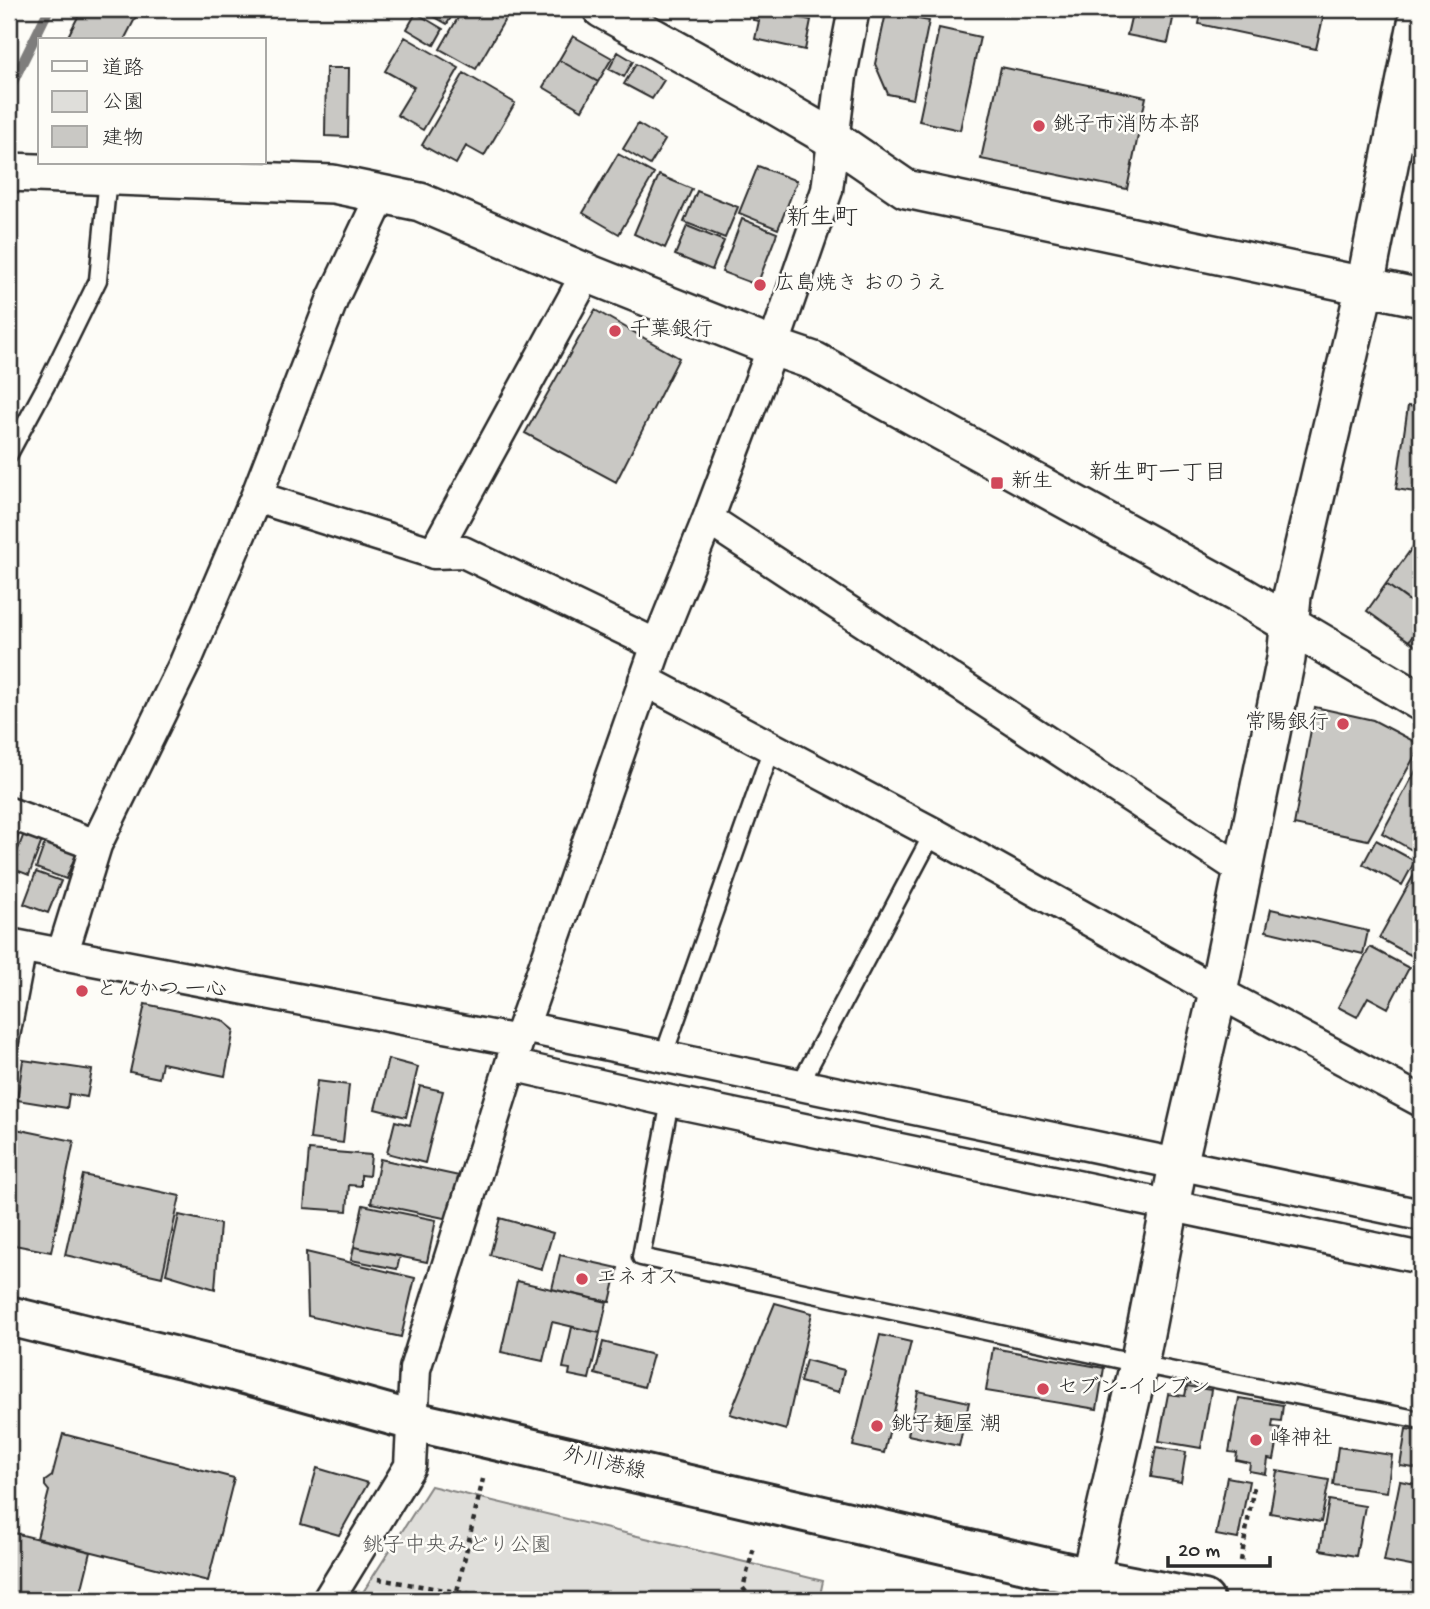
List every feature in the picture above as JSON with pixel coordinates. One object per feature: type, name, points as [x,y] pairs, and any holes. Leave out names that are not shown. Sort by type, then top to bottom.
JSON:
[{"type":"main road","name":"外川港線","points":[[9,1316],[234,1371],[413,1421],[1087,1589],[1204,1600]]},
{"type":"street","points":[[602,9],[833,139],[906,189],[1421,298]]},
{"type":"street","points":[[328,1600],[410,1466],[415,1369],[517,1044],[644,680],[773,347],[827,190],[841,76],[854,9]]},
{"type":"street","points":[[1087,1589],[1139,1364],[1178,1165],[1218,992],[1286,659],[1292,596],[1365,286],[1421,9]]},
{"type":"street","points":[[9,172],[122,172],[333,184],[420,202],[587,273],[814,361],[1242,596],[1421,702]]},
{"type":"street","points":[[62,955],[96,845],[185,663],[256,497],[333,298],[382,194]]},
{"type":"street","points":[[434,553],[587,273]]},
{"type":"street","points":[[256,497],[434,553],[463,552],[657,645]]},
{"type":"street","points":[[708,519],[1242,870]]},
{"type":"street","points":[[644,680],[933,833],[1218,992],[1421,1101]]},
{"type":"street","points":[[9,813],[96,845]]},
{"type":"street","points":[[19,946],[517,1044],[663,1058],[800,1084],[1421,1215]]},
{"type":"street","points":[[517,1044],[670,1101],[1421,1258]]},
{"type":"lane","points":[[9,454],[49,380],[98,279],[122,172]]},
{"type":"lane","points":[[663,1058],[772,748]]},
{"type":"lane","points":[[800,1084],[933,833]]},
{"type":"lane","points":[[9,1047],[19,946]]},
{"type":"lane","points":[[670,1101],[641,1257],[1139,1364],[1421,1420]]},
{"type":"path","points":[[455,1600],[483,1479]]},
{"type":"path","points":[[1241,1561],[1254,1485]]},
{"type":"path","points":[[752,1600],[743,1588],[754,1547]]},
{"type":"path","points":[[367,1577],[506,1600]]},
{"type":"path","points":[[582,1600],[606,1600]]},
{"type":"green space","name":"銚子中央みどり公園","points":[[431,1486],[823,1581],[819,1600],[358,1600]]},
{"type":"building","points":[[82,9],[140,9],[125,38],[67,38]]},
{"type":"building","points":[[428,9],[456,9],[447,24],[426,12]]},
{"type":"building","points":[[463,9],[511,9],[476,69],[440,49]]},
{"type":"building","points":[[754,9],[811,20],[805,50],[755,39],[759,21],[753,20]]},
{"type":"building","points":[[780,9],[817,9],[816,16]]},
{"type":"building","points":[[1049,9],[1078,9],[1077,15]]},
{"type":"building","points":[[1133,9],[1175,9],[1168,43],[1127,35]]},
{"type":"building","points":[[1202,9],[1325,9],[1316,49],[1199,24]]},
{"type":"building","points":[[416,13],[443,29],[434,45],[407,29]]},
{"type":"building","points":[[886,13],[929,21],[913,99],[888,94],[875,64]]},
{"type":"building","points":[[939,28],[980,37],[960,130],[919,121]]},
{"type":"building","points":[[573,36],[612,58],[598,82],[559,60]]},
{"type":"building","points":[[405,37],[459,68],[423,130],[397,115],[414,87],[385,71]]},
{"type":"building","points":[[618,52],[633,61],[624,77],[609,69]]},
{"type":"building","points":[[559,60],[598,82],[582,110],[543,87]]},
{"type":"building","points":[[636,64],[664,80],[652,99],[624,84]]},
{"type":"building","points":[[1001,67],[1146,97],[1127,189],[981,159]]},
{"type":"building","points":[[326,68],[349,68],[348,137],[325,136]]},
{"type":"building","points":[[464,73],[515,103],[484,156],[466,146],[456,164],[422,145]]},
{"type":"building","points":[[638,124],[665,140],[650,165],[623,149]]},
{"type":"building","points":[[618,154],[654,174],[619,234],[583,213]]},
{"type":"building","points":[[758,166],[797,181],[778,229],[739,213]]},
{"type":"building","points":[[659,175],[692,189],[665,248],[634,234]]},
{"type":"building","points":[[697,191],[738,207],[725,238],[684,222]]},
{"type":"building","points":[[742,219],[777,233],[757,285],[722,272]]},
{"type":"building","points":[[687,226],[724,241],[712,270],[675,255]]},
{"type":"building","points":[[595,310],[679,358],[616,482],[525,433]]},
{"type":"building","points":[[1408,406],[1421,408],[1421,493],[1396,489]]},
{"type":"building","points":[[1421,535],[1421,555],[1412,548]]},
{"type":"building","points":[[1412,548],[1421,555],[1421,598],[1416,606],[1386,584]]},
{"type":"building","points":[[1386,584],[1421,609],[1421,624],[1409,641],[1367,611]]},
{"type":"building","points":[[1421,624],[1421,650],[1409,641]]},
{"type":"building","points":[[1315,707],[1373,720],[1421,745],[1368,840],[1294,825]]},
{"type":"building","points":[[1421,761],[1421,851],[1419,854],[1382,833]]},
{"type":"building","points":[[9,824],[21,828],[9,861]]},
{"type":"building","points":[[25,831],[43,838],[29,875],[11,868]]},
{"type":"building","points":[[47,837],[78,849],[66,879],[36,868]]},
{"type":"building","points":[[1376,840],[1415,861],[1402,885],[1363,864]]},
{"type":"building","points":[[1421,862],[1421,957],[1420,960],[1379,938]]},
{"type":"building","points":[[36,872],[61,881],[48,913],[24,904]]},
{"type":"building","points":[[1271,909],[1368,931],[1363,954],[1266,931]]},
{"type":"building","points":[[1370,947],[1409,968],[1388,1008],[1368,997],[1357,1017],[1338,1007]]},
{"type":"building","points":[[145,1004],[222,1020],[234,1030],[225,1076],[162,1063],[159,1078],[130,1072]]},
{"type":"building","points":[[388,1059],[418,1067],[406,1117],[375,1109]]},
{"type":"building","points":[[23,1060],[92,1070],[87,1097],[69,1094],[67,1108],[17,1100]]},
{"type":"building","points":[[317,1081],[349,1085],[343,1143],[310,1139]]},
{"type":"building","points":[[420,1086],[443,1091],[425,1163],[387,1153],[395,1121],[410,1125]]},
{"type":"building","points":[[16,1129],[74,1141],[51,1252],[9,1244],[9,1167]]},
{"type":"building","points":[[309,1150],[371,1155],[369,1176],[361,1175],[361,1186],[349,1185],[347,1211],[304,1208]]},
{"type":"building","points":[[380,1159],[459,1176],[449,1219],[371,1203]]},
{"type":"building","points":[[83,1175],[180,1196],[162,1277],[65,1255]]},
{"type":"building","points":[[363,1205],[436,1220],[427,1262],[354,1247]]},
{"type":"building","points":[[179,1215],[220,1224],[215,1289],[166,1274]]},
{"type":"building","points":[[500,1218],[553,1233],[542,1269],[490,1255]]},
{"type":"building","points":[[354,1247],[400,1256],[397,1269],[351,1260]]},
{"type":"building","points":[[306,1252],[415,1278],[401,1337],[308,1316]]},
{"type":"building","points":[[560,1255],[618,1268],[610,1302],[552,1289]]},
{"type":"building","points":[[517,1281],[607,1302],[600,1333],[552,1322],[543,1361],[501,1352]]},
{"type":"building","points":[[775,1303],[812,1313],[786,1430],[730,1414]]},
{"type":"building","points":[[572,1327],[600,1333],[589,1379],[569,1375],[570,1369],[563,1368]]},
{"type":"building","points":[[880,1335],[911,1342],[884,1453],[853,1446]]},
{"type":"building","points":[[603,1342],[653,1355],[644,1387],[595,1374]]},
{"type":"building","points":[[993,1348],[1104,1368],[1097,1409],[986,1391]]},
{"type":"building","points":[[806,1360],[844,1370],[839,1392],[800,1382]]},
{"type":"building","points":[[1187,1386],[1211,1390],[1201,1448],[1159,1441],[1168,1394],[1185,1396]]},
{"type":"building","points":[[918,1391],[969,1402],[959,1446],[908,1435]]},
{"type":"building","points":[[1239,1398],[1283,1405],[1281,1421],[1273,1420],[1272,1427],[1280,1428],[1274,1460],[1268,1459],[1266,1474],[1249,1471],[1250,1463],[1236,1460],[1237,1453],[1229,1452]]},
{"type":"building","points":[[1406,1429],[1421,1431],[1421,1469],[1400,1466]]},
{"type":"building","points":[[63,1434],[234,1478],[208,1581],[37,1538],[49,1491],[45,1481],[52,1476]]},
{"type":"building","points":[[1156,1447],[1186,1452],[1181,1482],[1151,1477]]},
{"type":"building","points":[[1338,1447],[1392,1455],[1387,1492],[1333,1485]]},
{"type":"building","points":[[317,1468],[368,1483],[339,1535],[301,1524]]},
{"type":"building","points":[[1277,1471],[1329,1480],[1321,1522],[1270,1513]]},
{"type":"building","points":[[1227,1477],[1249,1481],[1238,1539],[1216,1535]]},
{"type":"building","points":[[1400,1481],[1421,1485],[1421,1568],[1384,1561]]},
{"type":"building","points":[[1329,1500],[1365,1506],[1356,1556],[1320,1550]]},
{"type":"building","points":[[14,1533],[91,1552],[79,1600],[9,1600],[9,1554]]},
{"type":"waterway","points":[[9,90],[49,9]]},
{"type":"place","name":"銚子市消防本部","points":[[1039,126]]},
{"type":"place","name":"広島焼き おのうえ","points":[[760,285]]},
{"type":"place","name":"千葉銀行","points":[[615,331]]},
{"type":"place","name":"新生","points":[[997,483]]},
{"type":"place","name":"常陽銀行","points":[[1343,724]]},
{"type":"place","name":"とんかつ 一心","points":[[82,991]]},
{"type":"place","name":"エネオス","points":[[582,1279]]},
{"type":"place","name":"セブン-イレブン","points":[[1043,1389]]},
{"type":"place","name":"銚子麺屋 潮","points":[[877,1426]]},
{"type":"place","name":"峰神社","points":[[1256,1440]]},
{"type":"district","name":"新生町","points":[[822,219]]},
{"type":"district","name":"新生町一丁目","points":[[1158,474]]}]
